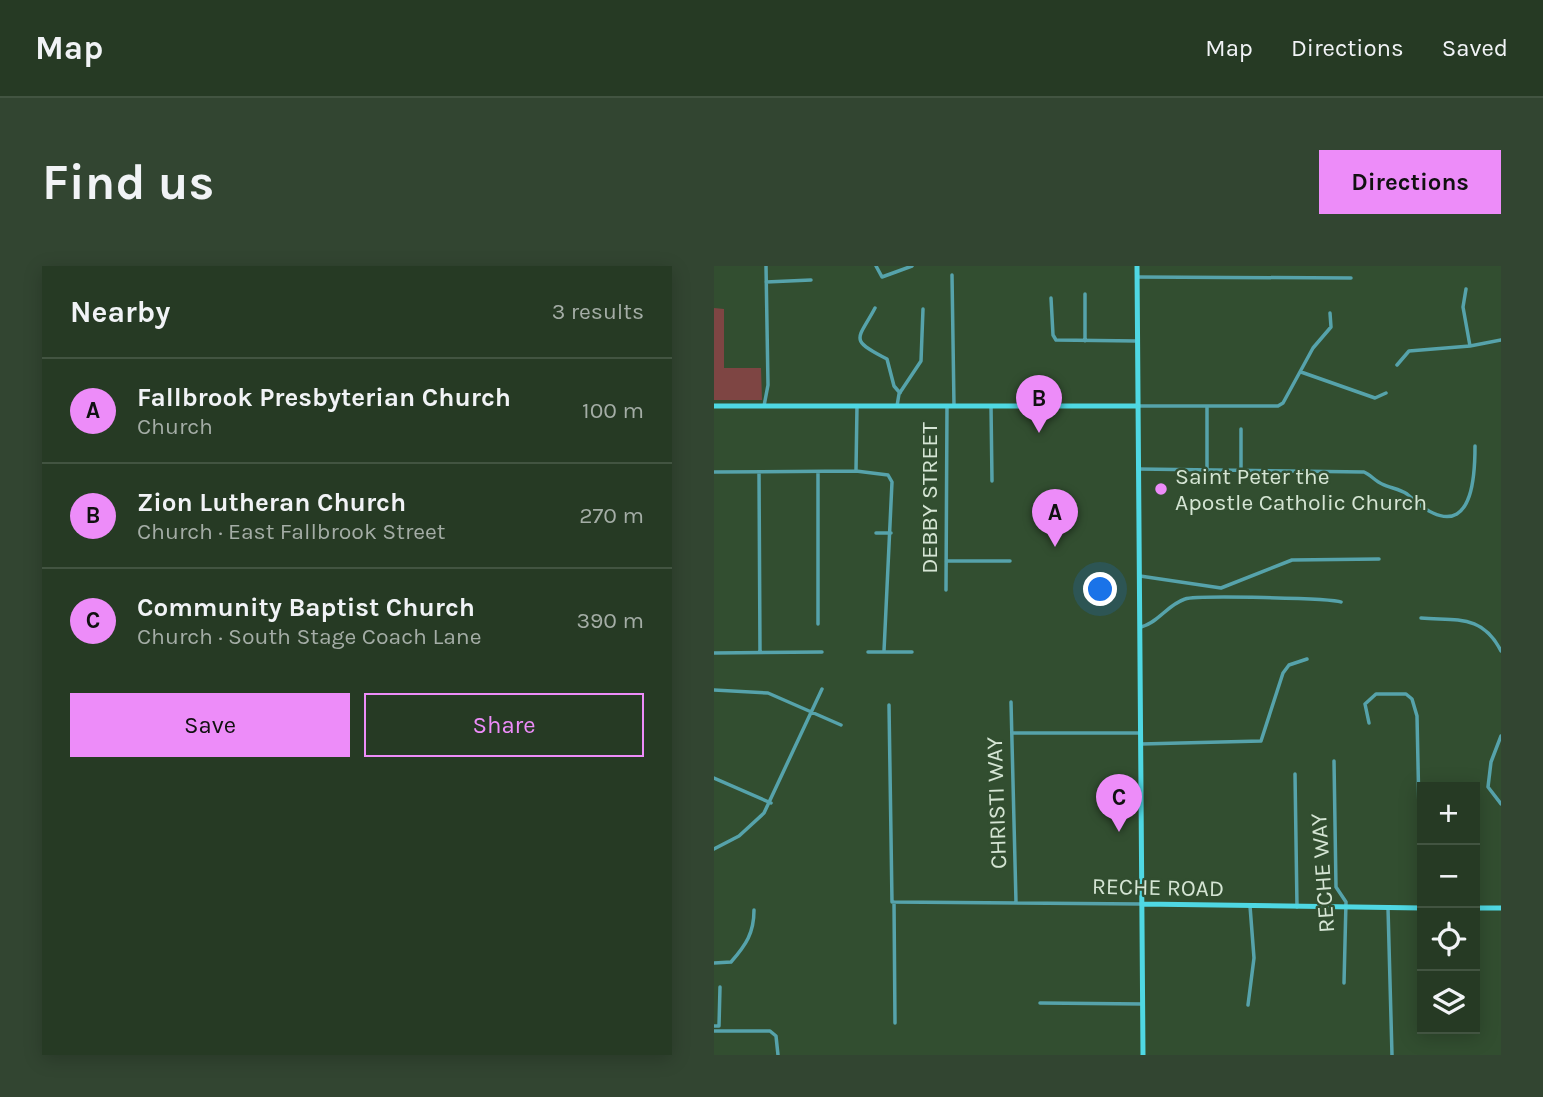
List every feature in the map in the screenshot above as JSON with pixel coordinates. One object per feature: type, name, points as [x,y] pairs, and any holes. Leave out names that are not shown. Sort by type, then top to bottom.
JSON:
[{"type":"main road","points":[[1138,266],[1143,1055]]},
{"type":"main road","points":[[714,406],[1138,406]]},
{"type":"main road","name":"RECHE ROAD","points":[[1142,904],[1417,908]]},
{"type":"main road","points":[[1480,908],[1501,908]]},
{"type":"street","points":[[764,405],[768,385],[766,266]]},
{"type":"street","points":[[876,266],[882,277],[912,266]]},
{"type":"street","name":"DEBBY STREET","points":[[946,590],[952,275]]},
{"type":"street","points":[[1138,277],[1352,278]]},
{"type":"street","points":[[766,282],[811,280]]},
{"type":"street","points":[[1466,289],[1463,307],[1470,346]]},
{"type":"street","points":[[1085,294],[1085,341]]},
{"type":"street","points":[[1051,298],[1054,338],[1138,341]]},
{"type":"street","points":[[875,307],[861,327],[861,338],[868,351],[887,359],[894,386],[900,393]]},
{"type":"street","points":[[897,405],[900,393],[921,361],[923,309]]},
{"type":"street","points":[[1138,406],[1278,405],[1301,372],[1313,348],[1331,327],[1330,313]]},
{"type":"street","points":[[1397,365],[1409,351],[1470,346],[1501,340]]},
{"type":"street","points":[[1301,372],[1376,398],[1385,393]]},
{"type":"street","points":[[991,405],[992,481]]},
{"type":"street","points":[[856,471],[857,406]]},
{"type":"street","points":[[1207,406],[1207,469]]},
{"type":"street","points":[[1241,429],[1241,469]]},
{"type":"street","points":[[1138,469],[1364,472],[1383,485],[1405,492],[1432,513],[1446,517],[1457,514],[1469,498],[1475,476],[1475,446]]},
{"type":"street","points":[[714,472],[856,471],[888,475],[892,482],[891,533],[884,651]]},
{"type":"street","points":[[759,472],[760,653]]},
{"type":"street","points":[[818,472],[818,624]]},
{"type":"street","points":[[876,533],[891,533]]},
{"type":"street","points":[[1138,576],[1221,587],[1292,559],[1379,559]]},
{"type":"street","points":[[946,561],[1010,561]]},
{"type":"street","points":[[1139,627],[1153,624],[1164,612],[1188,597],[1341,602]]},
{"type":"street","points":[[1421,618],[1476,622],[1487,630],[1501,651]]},
{"type":"street","points":[[714,653],[822,652]]},
{"type":"street","points":[[868,652],[912,652]]},
{"type":"street","points":[[1139,744],[1242,744],[1261,741],[1283,673],[1289,665],[1307,659]]},
{"type":"street","points":[[714,848],[750,828],[771,803],[822,689]]},
{"type":"street","points":[[714,690],[760,691],[841,725]]},
{"type":"street","points":[[1369,723],[1365,704],[1376,694],[1406,694],[1412,699],[1417,716],[1420,845]]},
{"type":"street","name":"CHRISTI WAY","points":[[1011,702],[1016,904]]},
{"type":"street","points":[[889,705],[895,1023]]},
{"type":"street","points":[[1012,733],[1139,733]]},
{"type":"street","points":[[1501,736],[1492,762],[1488,786],[1501,804]]},
{"type":"street","name":"RECHE WAY","points":[[1334,761],[1336,887],[1345,899],[1344,983]]},
{"type":"street","points":[[1295,774],[1297,907]]},
{"type":"street","points":[[714,778],[771,803]]},
{"type":"street","name":"RECHE ROAD","points":[[893,902],[1142,904]]},
{"type":"street","points":[[1248,1005],[1254,958],[1250,906]]},
{"type":"street","points":[[1388,908],[1392,1055]]},
{"type":"street","points":[[714,963],[732,962],[746,945],[754,926],[754,910]]},
{"type":"street","points":[[714,1026],[719,1026],[720,987]]},
{"type":"street","points":[[1040,1003],[1143,1004]]},
{"type":"street","points":[[714,1031],[770,1031],[776,1036],[779,1055]]},
{"type":"shaded area","points":[[714,308],[724,309],[724,368],[761,368],[762,400],[714,400]]},
{"type":"place","name":"Zion Lutheran Church","points":[[1039,433]]},
{"type":"place","name":"Saint Peter the Apostle Catholic Church","points":[[1161,489]]},
{"type":"place","name":"Fallbrook Presbyterian Church","points":[[1055,547]]},
{"type":"place","name":"Community Baptist Church","points":[[1119,832]]}]
